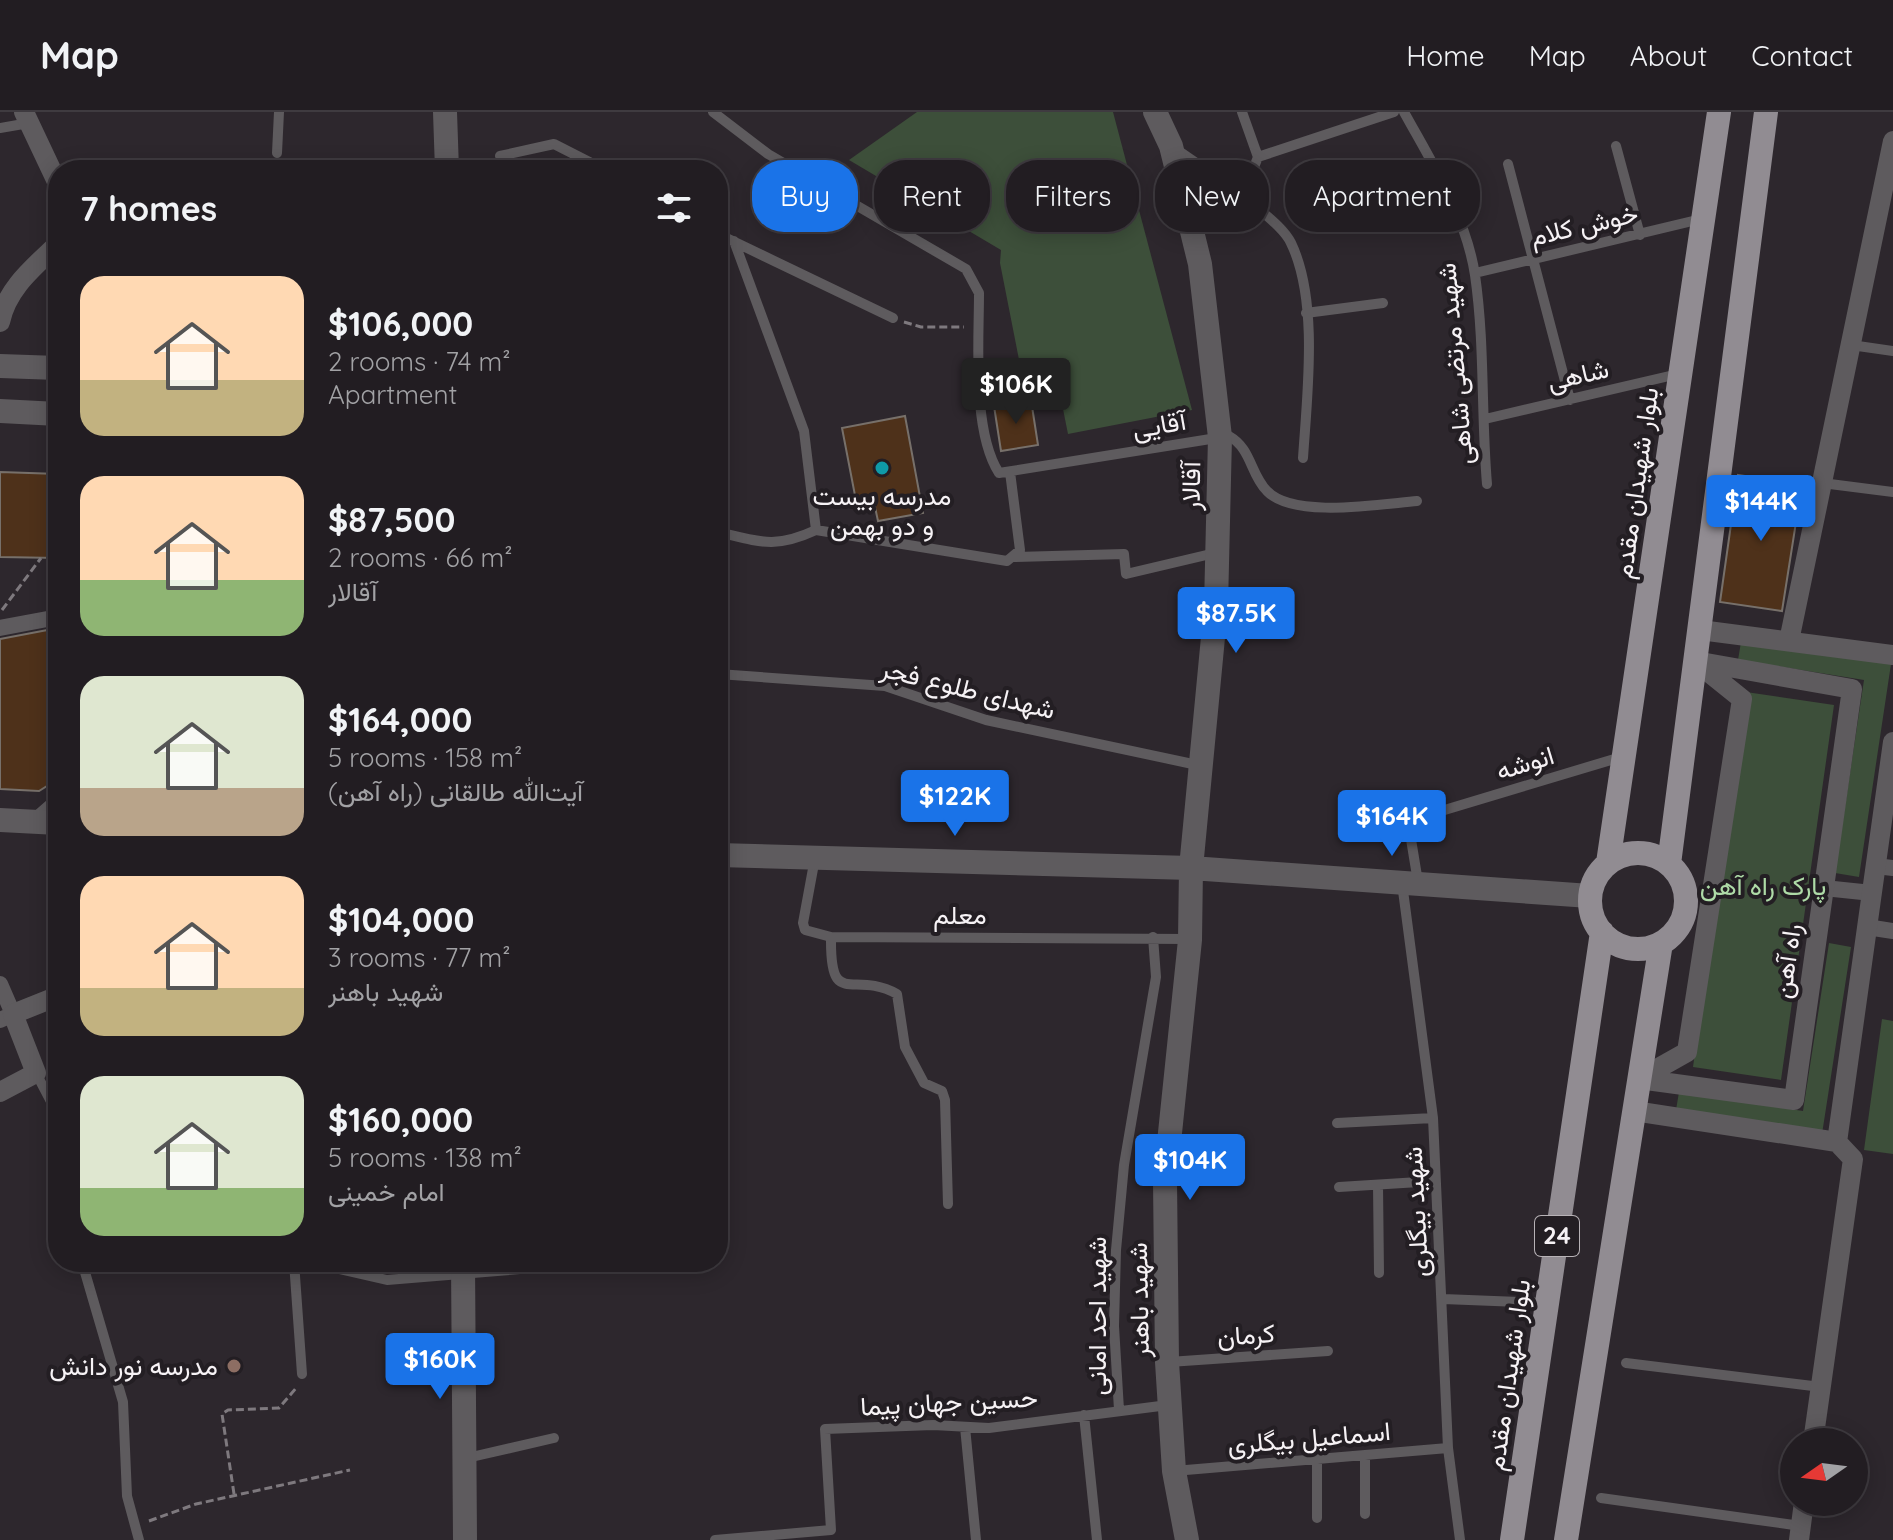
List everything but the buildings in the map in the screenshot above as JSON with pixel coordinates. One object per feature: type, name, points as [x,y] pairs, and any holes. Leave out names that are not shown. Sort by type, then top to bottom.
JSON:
[{"type":"main road","name":"بلوار شهیدان مقدم","points":[[1608,863],[1719,112]]},
{"type":"main road","name":"24","points":[[1566,1540],[1661,943],[1680,923],[1685,907],[1679,876],[1669,864],[1766,112]]},
{"type":"main road","points":[[1590,896],[1599,872],[1619,856],[1645,853],[1669,864]]},
{"type":"main road","name":"24","points":[[1590,896],[1594,922],[1602,932]]},
{"type":"main road","name":"بلوار شهیدان مقدم","points":[[1512,1540],[1602,932]]},
{"type":"main road","points":[[1602,932],[1611,941],[1636,949],[1661,943]]},
{"type":"street","points":[[445,112],[447,160]]},
{"type":"street","name":"آقالار","points":[[1155,112],[1171,146],[1200,264],[1220,437],[1217,552],[1203,767],[1191,868]]},
{"type":"street","points":[[26,117],[48,163]]},
{"type":"street","points":[[1789,641],[1851,345],[1888,188],[1893,141]]},
{"type":"street","points":[[0,322],[3,309],[19,281],[48,253]]},
{"type":"street","points":[[0,366],[48,368]]},
{"type":"street","points":[[0,411],[48,413]]},
{"type":"street","points":[[0,628],[48,619]]},
{"type":"street","points":[[1700,630],[1893,655]]},
{"type":"street","points":[[1639,1079],[1687,1052],[1742,699],[1695,661]]},
{"type":"street","name":"راه آهن","points":[[1639,1079],[1794,1100],[1852,689],[1695,661]]},
{"type":"street","points":[[1837,1142],[1872,893],[1884,867],[1893,742]]},
{"type":"street","points":[[0,820],[46,823]]},
{"type":"street","points":[[728,855],[1191,868],[1590,896]]},
{"type":"street","name":"شهید باهنر","points":[[1187,1540],[1174,1471],[1167,1362],[1165,1181],[1190,940],[1191,868]]},
{"type":"street","points":[[1824,888],[1872,893]]},
{"type":"street","points":[[1867,927],[1893,931]]},
{"type":"street","points":[[0,984],[6,1017],[36,1073],[0,1092]]},
{"type":"street","points":[[6,1017],[48,1000]]},
{"type":"street","points":[[1634,1111],[1837,1142],[1853,1159],[1815,1428]]},
{"type":"street","points":[[463,1272],[465,1540]]},
{"type":"lane","points":[[277,153],[279,112]]},
{"type":"lane","points":[[713,112],[768,154],[966,269],[974,279],[979,293],[989,452],[997,471],[1010,472],[1020,535],[1015,557]]},
{"type":"lane","points":[[1242,112],[1257,160]]},
{"type":"lane","points":[[1258,157],[1394,112]]},
{"type":"lane","name":"شهید مرتضی شاهی","points":[[1404,112],[1452,199],[1475,273],[1487,484]]},
{"type":"lane","points":[[0,128],[26,117]]},
{"type":"lane","points":[[500,156],[554,144],[585,160]]},
{"type":"lane","points":[[1171,146],[1192,160]]},
{"type":"lane","points":[[1616,146],[1640,235]]},
{"type":"lane","points":[[1508,164],[1570,400]]},
{"type":"lane","name":"خوش کلام","points":[[1475,273],[1703,219]]},
{"type":"lane","points":[[1269,220],[1291,242],[1306,313],[1310,353],[1303,458]]},
{"type":"lane","points":[[728,238],[893,318]]},
{"type":"lane","points":[[734,241],[804,431],[816,530]]},
{"type":"lane","points":[[1306,313],[1383,303]]},
{"type":"lane","points":[[1851,345],[1893,351]]},
{"type":"lane","name":"شاهی","points":[[1485,419],[1681,373]]},
{"type":"lane","points":[[1220,437],[1229,436],[1240,443],[1266,491],[1286,504],[1333,507],[1417,501]]},
{"type":"lane","name":"آقایی","points":[[1010,472],[1220,437]]},
{"type":"lane","points":[[1822,483],[1893,492]]},
{"type":"lane","points":[[728,534],[772,545],[789,542],[816,530],[998,563],[1015,557],[1124,554],[1126,574],[1217,552]]},
{"type":"lane","name":"شهدای طلوع فجر","points":[[728,675],[885,686],[986,720],[1203,767]]},
{"type":"lane","name":"انوشه","points":[[1410,884],[1408,821],[1624,756]]},
{"type":"lane","points":[[815,858],[803,923],[805,930],[831,937],[830,970],[842,984],[879,986],[897,994],[905,1047],[924,1083],[942,1091],[945,1100],[948,1204]]},
{"type":"lane","name":"شهید بیگلری","points":[[1410,884],[1433,1118],[1448,1448],[1460,1540]]},
{"type":"lane","name":"معلم","points":[[831,937],[1153,937],[1190,940]]},
{"type":"lane","name":"شهید احد امانی","points":[[1119,1410],[1114,1326],[1116,1250],[1124,1165],[1156,977],[1153,937]]},
{"type":"lane","points":[[36,1073],[48,1096]]},
{"type":"lane","points":[[1337,1123],[1433,1118]]},
{"type":"lane","points":[[1339,1187],[1435,1181]]},
{"type":"lane","points":[[1378,1185],[1379,1273]]},
{"type":"lane","points":[[85,1272],[123,1402],[127,1496],[139,1540]]},
{"type":"lane","points":[[295,1272],[302,1374]]},
{"type":"lane","points":[[347,1272],[377,1280],[440,1272]]},
{"type":"lane","points":[[1443,1299],[1547,1303]]},
{"type":"lane","name":"کرمان","points":[[1167,1362],[1328,1351]]},
{"type":"lane","points":[[1626,1363],[1821,1387]]},
{"type":"lane","name":"حسین جهان پیما","points":[[781,1537],[831,1530],[825,1429],[989,1428],[1170,1405]]},
{"type":"lane","points":[[1084,1415],[1097,1540]]},
{"type":"lane","points":[[965,1427],[976,1540]]},
{"type":"lane","points":[[465,1459],[554,1438]]},
{"type":"lane","name":"اسماعیل بیگلری","points":[[1174,1471],[1448,1448]]},
{"type":"lane","points":[[1365,1455],[1365,1514]]},
{"type":"lane","points":[[1317,1459],[1317,1518]]},
{"type":"lane","points":[[1601,1498],[1800,1533]]},
{"type":"lane","points":[[715,1540],[781,1537]]},
{"type":"path","points":[[893,318],[921,327],[979,327]]},
{"type":"path","points":[[0,613],[41,558]]},
{"type":"path","points":[[234,1494],[222,1414],[228,1410],[279,1408],[296,1392],[302,1374]]},
{"type":"path","points":[[134,1526],[234,1494],[350,1470]]},
{"type":"green space","points":[[917,112],[1113,112],[1126,160],[1006,160],[1006,232],[1139,232],[1139,210],[1192,410],[1068,434],[1056,374],[1023,380],[1000,263],[1001,250],[971,232],[990,232],[990,160],[874,160],[874,175],[858,165],[858,160],[849,160]]},
{"type":"green space","points":[[1741,642],[1891,664],[1859,877],[1835,873],[1864,680],[1738,660]]},
{"type":"green space","name":"پارک راه آهن","points":[[1746,692],[1834,705],[1781,1080],[1693,1067]]},
{"type":"green space","points":[[1829,943],[1851,947],[1822,1134],[1676,1110],[1679,1092],[1803,1111]]},
{"type":"green space","points":[[1882,1019],[1893,1021],[1893,1154],[1864,1150]]},
{"type":"place","name":"مدرسه بیست و دو بهمن","points":[[882,468]]},
{"type":"place","name":"مدرسه نور دانش","points":[[234,1366]]}]
